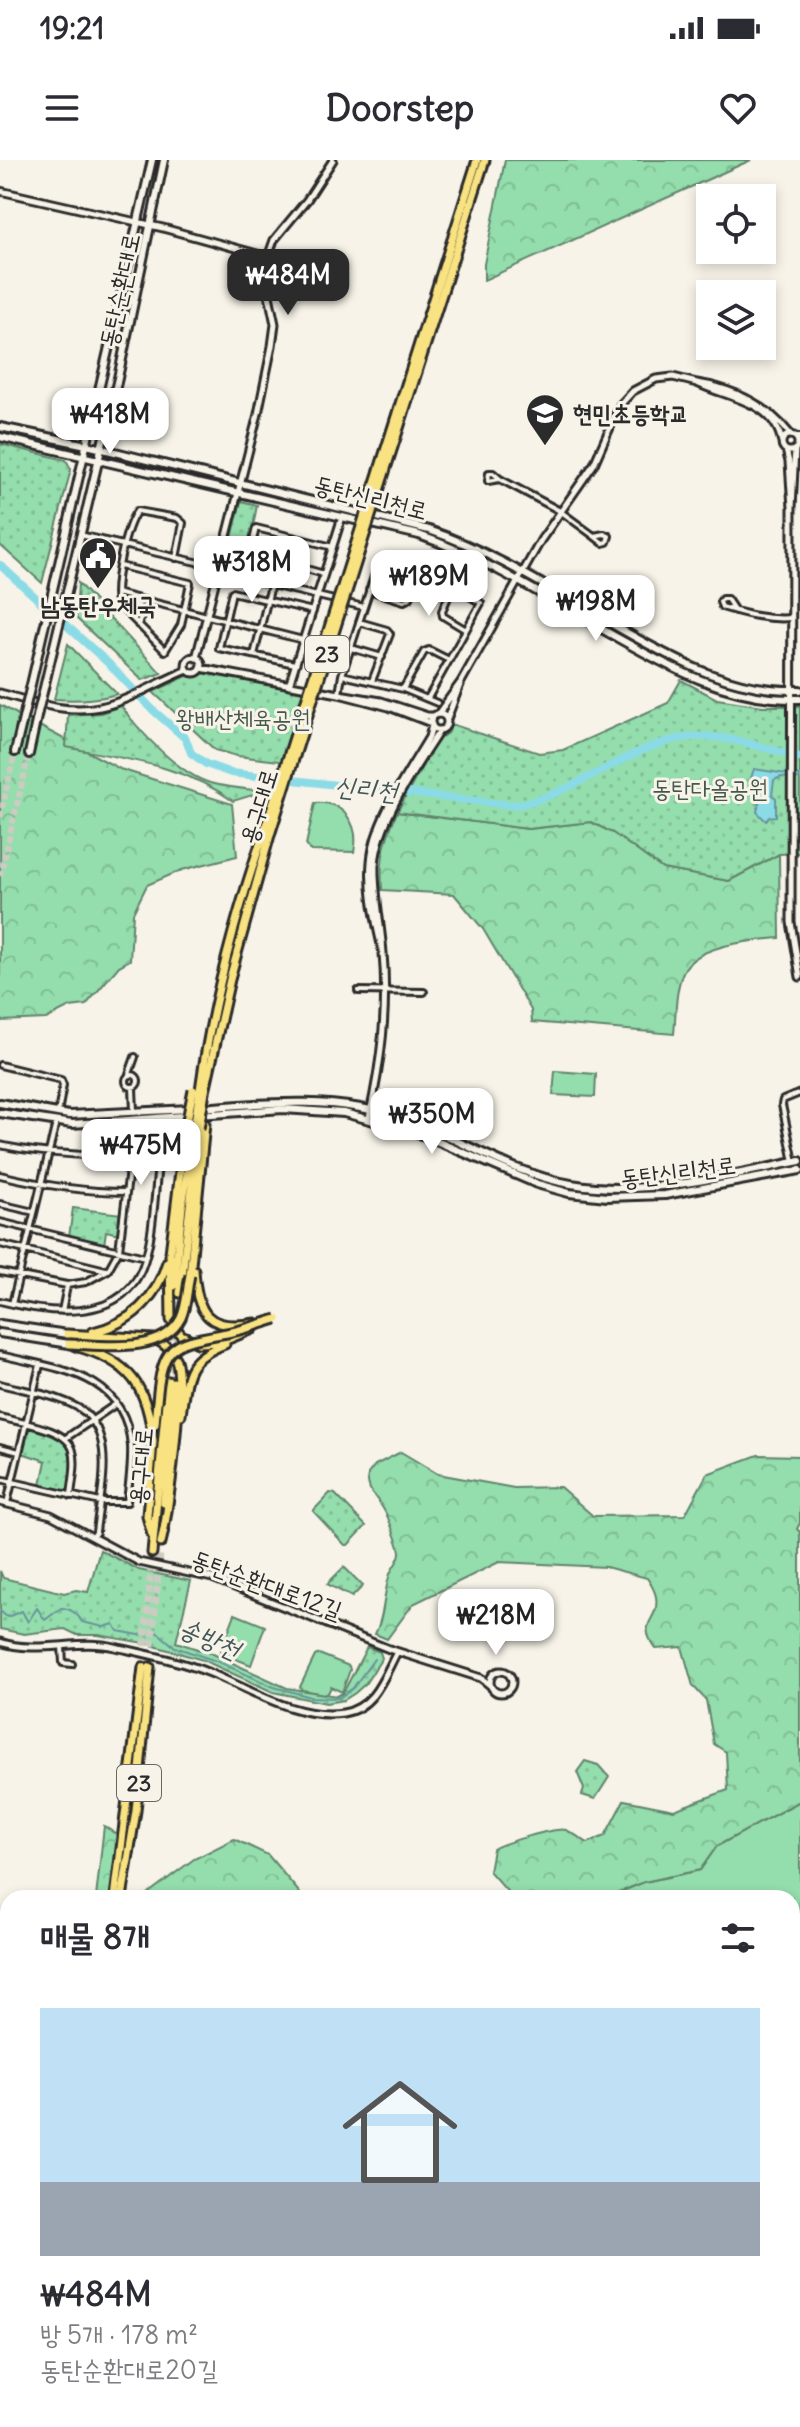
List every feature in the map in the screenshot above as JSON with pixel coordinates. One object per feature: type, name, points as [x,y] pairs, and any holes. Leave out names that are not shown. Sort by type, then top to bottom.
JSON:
[{"type":"highway","name":"용구대로","points":[[177,1293],[182,1207],[207,1065],[267,834],[477,160]]},
{"type":"highway","name":"용구대로","points":[[382,471],[485,160]]},
{"type":"highway","points":[[67,1334],[107,1329],[138,1310],[157,1287],[170,1253],[207,1065]]},
{"type":"highway","points":[[69,1344],[142,1343],[166,1335],[181,1317],[190,1275],[195,1129]]},
{"type":"highway","points":[[192,1244],[198,1305],[209,1317],[230,1325],[277,1319]]},
{"type":"highway","points":[[170,1253],[169,1311],[174,1326],[189,1340],[198,1343],[221,1342],[277,1319]]},
{"type":"highway","points":[[157,1542],[147,1516],[161,1370],[175,1347],[194,1338],[277,1319]]},
{"type":"highway","points":[[157,1542],[166,1523],[189,1370],[197,1358],[277,1319]]},
{"type":"highway","points":[[67,1334],[146,1337],[160,1341],[171,1352],[176,1360],[179,1379],[173,1464]]},
{"type":"highway","points":[[69,1344],[109,1358],[136,1380],[148,1404],[153,1443]]},
{"type":"highway","name":"용구대로","points":[[156,1553],[170,1382]]},
{"type":"highway","name":"23","points":[[116,1890],[146,1667],[136,1811],[123,1890]]},
{"type":"main road","name":"동탄순환대로","points":[[15,752],[152,160]]},
{"type":"main road","name":"동탄순환대로","points":[[29,754],[99,459],[164,160]]},
{"type":"main road","points":[[94,417],[99,426],[107,422]]},
{"type":"main road","name":"동탄신리천로","points":[[0,427],[87,445],[421,527],[464,544],[702,673],[751,687],[800,690]]},
{"type":"main road","name":"동탄신리천로","points":[[0,437],[440,543],[687,676],[734,692],[800,699]]},
{"type":"main road","points":[[51,448],[57,444],[53,438]]},
{"type":"main road","points":[[129,466],[124,460],[131,456]]},
{"type":"main road","points":[[78,483],[86,480],[92,488]]},
{"type":"main road","name":"동탄신리천로","points":[[0,1103],[58,1113],[135,1118],[285,1101],[328,1103],[371,1110],[433,1130],[532,1174],[602,1188],[664,1187],[797,1162]]},
{"type":"main road","name":"동탄신리천로","points":[[0,1113],[56,1123],[283,1109],[317,1110],[369,1118],[415,1132],[524,1180],[569,1193],[594,1196],[634,1198],[665,1195],[800,1170]]},
{"type":"main road","points":[[0,1324],[67,1334]]},
{"type":"main road","points":[[0,1333],[69,1344]]},
{"type":"street","points":[[196,658],[258,414],[275,324],[267,286],[268,257],[274,240],[307,200],[333,160]]},
{"type":"street","points":[[0,191],[151,225],[268,257]]},
{"type":"street","points":[[369,1118],[383,1045],[386,993],[375,863],[379,840],[391,810],[425,748],[446,727],[461,682],[516,582],[560,511],[594,464],[620,405],[633,391],[664,378],[682,378],[766,412],[777,423],[786,450],[792,508]]},
{"type":"street","points":[[697,383],[711,385],[767,409],[797,438]]},
{"type":"street","points":[[782,443],[786,436],[797,438]]},
{"type":"street","points":[[797,438],[792,508],[791,922],[800,977]]},
{"type":"street","points":[[786,450],[795,449]]},
{"type":"street","points":[[500,479],[560,511],[594,536]]},
{"type":"street","points":[[120,566],[190,583],[181,625],[165,651],[117,603],[115,593],[120,566],[131,519],[137,511],[177,518],[183,523],[176,558]]},
{"type":"street","points":[[289,685],[342,517]]},
{"type":"street","points":[[324,574],[250,553],[256,528],[333,547]]},
{"type":"street","points":[[80,535],[209,565],[271,585],[364,607]]},
{"type":"street","points":[[254,655],[277,561]]},
{"type":"street","points":[[339,694],[369,590],[378,564],[382,562],[421,572],[484,604],[428,698]]},
{"type":"street","points":[[369,590],[404,601],[410,598],[421,572]]},
{"type":"street","points":[[453,586],[442,611],[443,616],[466,630]]},
{"type":"street","points":[[296,664],[219,648],[232,592],[313,611]]},
{"type":"street","points":[[115,593],[303,640]]},
{"type":"street","points":[[138,625],[147,601]]},
{"type":"street","points":[[735,611],[762,618],[800,618]]},
{"type":"street","points":[[359,622],[387,630],[390,634],[372,681]]},
{"type":"street","points":[[351,648],[382,657]]},
{"type":"street","points":[[403,689],[424,652],[429,650],[449,660]]},
{"type":"street","points":[[196,658],[201,668]]},
{"type":"street","points":[[188,670],[188,661],[196,658]]},
{"type":"street","points":[[0,693],[72,710],[101,707],[188,670],[194,673],[201,668],[367,697],[427,716],[447,719]]},
{"type":"street","points":[[342,675],[403,689],[437,703]]},
{"type":"street","points":[[425,748],[436,715],[461,682]]},
{"type":"street","points":[[339,694],[389,707],[440,730]]},
{"type":"street","points":[[358,991],[424,992]]},
{"type":"street","points":[[133,1087],[126,1083],[135,1057]]},
{"type":"street","points":[[0,1065],[61,1080],[63,1085],[58,1113]]},
{"type":"street","points":[[0,1272],[67,1285],[86,1282],[108,1270],[119,1250],[131,1158],[135,1118],[133,1087],[138,1082],[133,1067]]},
{"type":"street","points":[[128,1077],[135,1075]]},
{"type":"street","points":[[797,1162],[782,1105],[783,1100],[800,1093]]},
{"type":"street","points":[[12,1304],[56,1123]]},
{"type":"street","points":[[0,1145],[48,1154],[131,1158],[156,1162],[158,1165],[145,1257],[138,1276],[112,1302],[83,1311],[62,1311],[0,1301]]},
{"type":"street","points":[[0,1175],[41,1185],[95,1192],[126,1192]]},
{"type":"street","points":[[0,1204],[34,1212]]},
{"type":"street","points":[[0,1222],[145,1257]]},
{"type":"street","points":[[0,1244],[108,1270]]},
{"type":"street","points":[[62,1311],[67,1285]]},
{"type":"street","points":[[0,1355],[63,1369],[100,1386],[123,1417],[131,1445],[127,1502],[100,1502],[0,1479]]},
{"type":"street","points":[[3,1502],[11,1482],[40,1365]]},
{"type":"street","points":[[0,1384],[73,1404],[91,1421],[103,1446],[100,1502],[93,1537]]},
{"type":"street","points":[[66,1438],[116,1404]]},
{"type":"street","points":[[0,1417],[66,1438],[74,1454],[71,1496]]},
{"type":"street","points":[[0,1447],[19,1452]]},
{"type":"street","name":"동탄순환대로12길","points":[[3,1502],[51,1515],[139,1562],[212,1578],[397,1652],[481,1678],[491,1686]]},
{"type":"street","points":[[0,1642],[22,1647],[113,1646],[194,1668],[277,1703],[336,1713],[359,1708],[370,1698],[380,1687],[397,1652]]},
{"type":"street","points":[[62,1646],[63,1663],[72,1664]]},
{"type":"street","points":[[481,1678],[498,1671],[508,1673],[512,1685],[507,1691],[500,1693],[491,1686],[491,1679],[498,1671]]},
{"type":"green space","points":[[505,160],[751,160],[484,280],[484,264]]},
{"type":"green space","points":[[0,444],[66,460],[71,469],[42,583],[0,545]]},
{"type":"green space","points":[[241,501],[257,505],[248,554],[240,565],[231,565],[227,559]]},
{"type":"green space","points":[[78,583],[162,673],[142,680],[76,618]]},
{"type":"green space","points":[[68,644],[117,694],[86,700],[54,699]]},
{"type":"green space","name":"왕배산체육공원","points":[[204,673],[307,692],[287,762],[215,750],[153,692],[191,674]]},
{"type":"green space","name":"동탄다올공원","points":[[681,680],[717,699],[763,706],[800,706],[800,853],[779,854],[729,881],[663,869],[613,833],[591,822],[528,829],[397,812],[437,740],[449,732],[451,724],[539,753],[563,750],[668,703]]},
{"type":"green space","points":[[0,705],[120,769],[232,804],[237,856],[182,870],[147,885],[133,913],[130,960],[119,966],[86,1005],[70,1007],[46,1019],[0,1021]]},
{"type":"green space","points":[[121,706],[161,751],[185,771],[210,783],[266,791],[233,801],[174,771],[66,747],[68,715],[101,713]]},
{"type":"green space","points":[[315,803],[334,806],[348,817],[355,833],[354,852],[311,851],[306,845]]},
{"type":"green space","points":[[397,812],[528,829],[591,822],[613,833],[663,869],[729,881],[779,854],[780,938],[726,946],[700,955],[690,963],[678,987],[674,1034],[532,1022],[531,1010],[483,929],[454,894],[382,890],[384,850]]},
{"type":"green space","points":[[555,1071],[596,1074],[595,1097],[553,1095]]},
{"type":"green space","points":[[73,1208],[122,1214],[119,1234],[106,1231],[104,1245],[69,1237]]},
{"type":"green space","points":[[26,1424],[66,1438],[74,1454],[71,1496],[40,1489],[46,1461],[19,1452]]},
{"type":"green space","points":[[401,1452],[438,1474],[514,1488],[560,1487],[593,1516],[685,1515],[707,1474],[758,1455],[800,1456],[800,1523],[797,1529],[800,1532],[800,1801],[717,1846],[700,1870],[644,1882],[625,1890],[506,1890],[489,1871],[493,1849],[529,1836],[560,1830],[569,1831],[588,1843],[605,1836],[624,1800],[674,1810],[728,1790],[726,1752],[714,1744],[706,1700],[693,1686],[682,1647],[656,1649],[650,1640],[648,1627],[655,1612],[656,1597],[647,1578],[606,1567],[499,1562],[413,1604],[387,1639],[375,1634],[391,1571],[400,1552],[387,1515],[368,1480],[368,1474],[375,1465]]},
{"type":"green space","points":[[330,1493],[335,1494],[366,1526],[348,1545],[313,1511]]},
{"type":"green space","points":[[100,1550],[139,1570],[191,1581],[176,1642],[213,1654],[287,1688],[337,1696],[343,1693],[367,1647],[380,1652],[382,1658],[365,1684],[355,1693],[344,1700],[326,1703],[273,1692],[203,1660],[144,1643],[98,1635],[77,1635],[65,1629],[24,1634],[0,1629],[0,1571],[3,1578],[64,1593],[76,1590],[88,1592]]},
{"type":"green space","points":[[344,1567],[363,1586],[352,1597],[327,1584]]},
{"type":"green space","points":[[235,1614],[265,1626],[251,1665],[220,1653]]},
{"type":"green space","points":[[319,1654],[349,1666],[342,1692],[331,1687],[327,1695],[300,1687],[315,1656]]},
{"type":"green space","points":[[585,1761],[598,1765],[609,1777],[595,1799],[582,1795],[584,1789],[577,1772]]},
{"type":"green space","points":[[800,1801],[800,1890],[625,1890],[644,1882],[700,1870],[717,1846]]},
{"type":"green space","points":[[104,1826],[120,1837],[110,1890],[97,1890]]},
{"type":"green space","points":[[234,1839],[268,1855],[297,1890],[153,1890],[194,1859]]},
{"type":"water","points":[[754,769],[800,776],[800,779],[781,777],[774,780],[772,795],[776,798],[776,816],[766,821],[757,812],[760,794],[751,778]]},
{"type":"waterway","name":"신리천","points":[[0,565],[186,739],[191,753],[206,764],[231,773],[512,805],[557,793],[646,749],[691,737],[732,740],[800,757]]},
{"type":"waterway","name":"송방천","points":[[0,1611],[7,1617],[22,1611],[28,1622],[37,1608],[45,1620],[64,1608],[82,1622],[104,1627],[114,1624],[118,1631],[139,1635],[157,1632],[175,1647],[219,1662],[274,1687],[311,1697],[339,1698],[353,1688],[374,1659]]},
{"type":"tunnel","points":[[0,817],[15,752]]},
{"type":"tunnel","points":[[0,876],[29,754]]},
{"type":"tunnel","points":[[173,1382],[180,1293]]},
{"type":"tunnel","points":[[168,1381],[172,1327]]},
{"type":"tunnel","points":[[143,1667],[152,1553]]},
{"type":"tunnel","points":[[150,1667],[160,1553]]},
{"type":"place","name":"현민초등학교","points":[[545,447]]},
{"type":"place","name":"남동탄우체국","points":[[98,590]]}]
